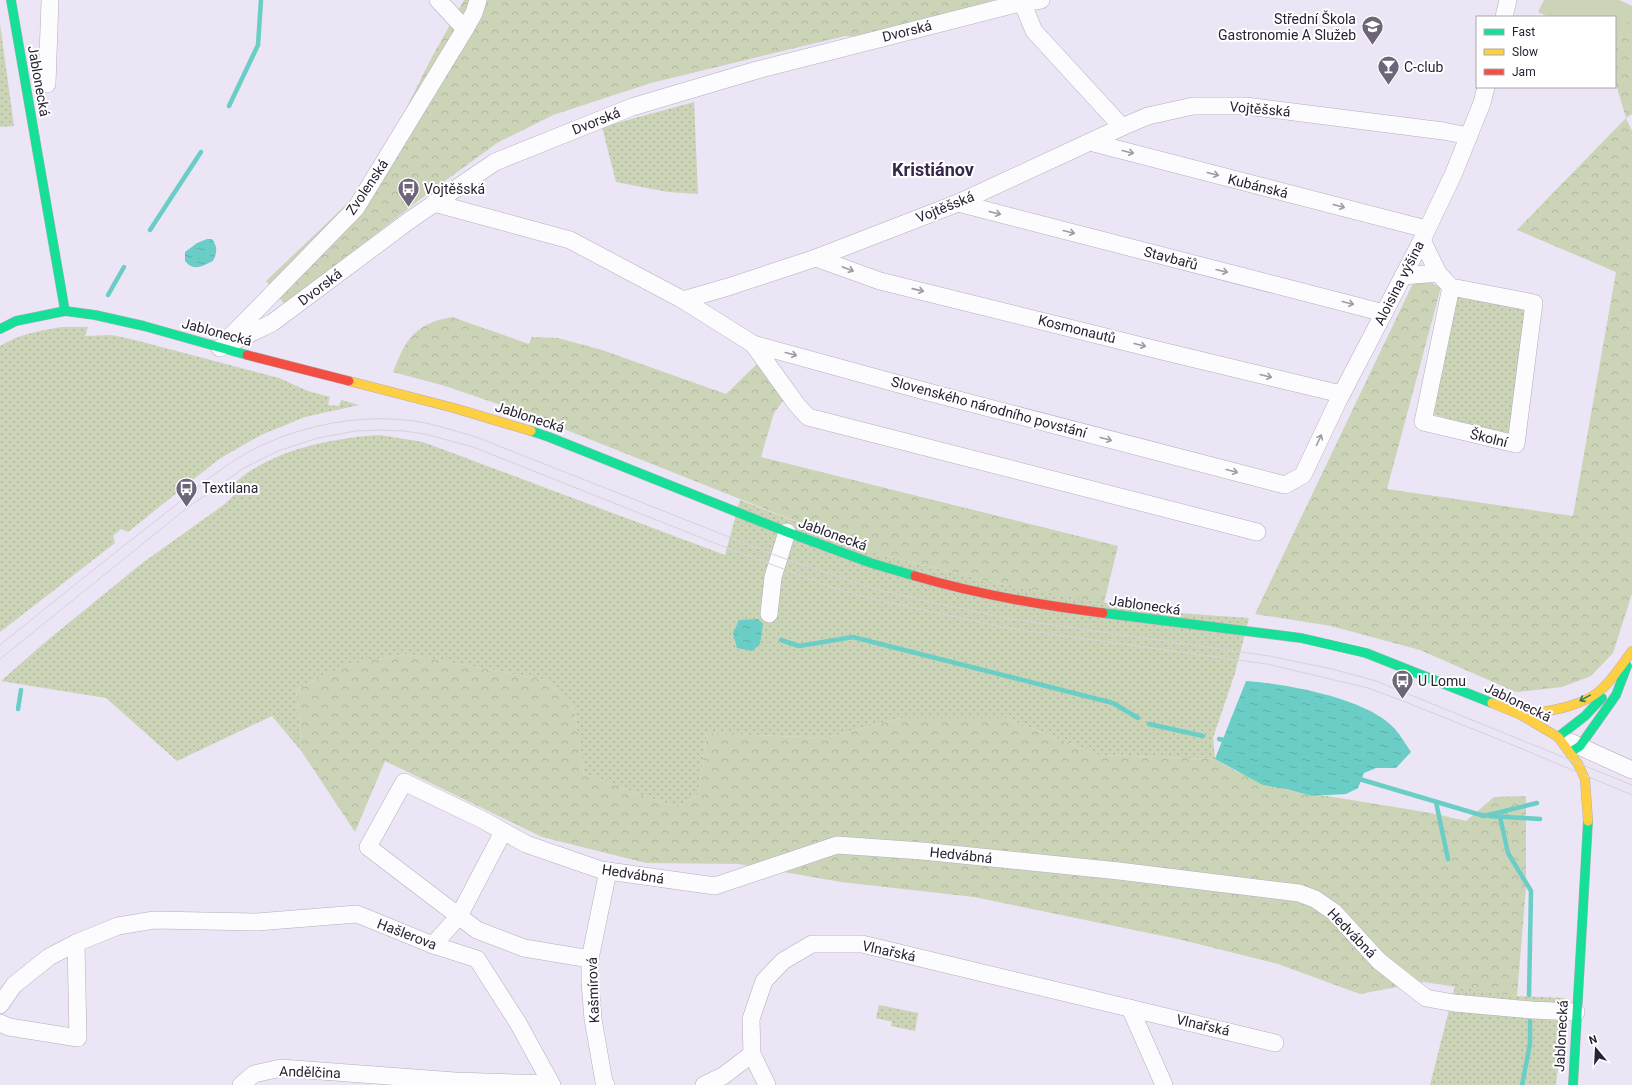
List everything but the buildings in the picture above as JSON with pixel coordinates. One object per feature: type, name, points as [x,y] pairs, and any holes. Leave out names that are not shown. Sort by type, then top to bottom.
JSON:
[{"type":"main road","name":"Jablonecká","points":[[11,0],[65,311],[95,315],[144,326],[220,348],[454,408],[550,437],[787,532],[871,563],[953,587],[1071,609],[1196,626],[1301,638],[1366,653],[1521,715],[1558,737]]},
{"type":"main road","points":[[0,329],[16,321],[65,311]]},
{"type":"main road","points":[[1521,715],[1558,710],[1577,703],[1598,691],[1632,652]]},
{"type":"main road","points":[[1558,737],[1585,716],[1612,686],[1632,652]]},
{"type":"main road","points":[[1575,749],[1616,695],[1632,652]]},
{"type":"main road","name":"Jablonecká","points":[[1573,1085],[1588,812],[1585,779],[1575,749]]},
{"type":"street","points":[[47,84],[50,0]]},
{"type":"street","name":"Zvolenská","points":[[220,348],[356,208],[474,13],[478,0]]},
{"type":"street","name":"Dvorská","points":[[220,348],[272,323],[434,203],[494,162],[632,107],[757,70],[1022,2],[1041,0]]},
{"type":"street","points":[[1504,16],[1508,0]]},
{"type":"street","points":[[441,2],[464,29]]},
{"type":"street","points":[[1022,2],[1034,31],[1122,127]]},
{"type":"street","name":"Aloisina výšina","points":[[1303,475],[1341,394],[1424,235],[1453,174],[1482,103],[1486,88]]},
{"type":"street","name":"Vojtěšská","points":[[683,300],[816,258],[958,203],[1148,116],[1193,106],[1246,106],[1443,131],[1469,136]]},
{"type":"street","name":"Kubánská","points":[[1090,142],[1424,235]]},
{"type":"street","points":[[434,203],[570,240],[683,300]]},
{"type":"street","name":"Stavbařů","points":[[958,203],[1384,312]]},
{"type":"street","points":[[1424,235],[1438,274],[1451,287]]},
{"type":"street","name":"Kosmonautů","points":[[816,258],[880,281],[1341,394]]},
{"type":"street","points":[[1403,276],[1438,274]]},
{"type":"street","name":"Školní","points":[[1451,287],[1534,303],[1516,444],[1423,422],[1451,287]]},
{"type":"street","name":"Slovenského národního povstání","points":[[683,300],[753,344],[928,392],[1284,485],[1303,475]]},
{"type":"street","points":[[753,344],[797,405],[808,417],[1257,532]]},
{"type":"street","points":[[769,614],[773,577],[787,532]]},
{"type":"street","points":[[1558,737],[1575,749],[1632,770]]},
{"type":"street","name":"Hedvábná","points":[[458,916],[368,847],[404,782],[526,844],[601,870],[715,886],[837,845],[938,852],[1119,871],[1299,893],[1315,899],[1334,912],[1379,961],[1426,998],[1477,1005],[1576,1012]]},
{"type":"street","points":[[433,945],[458,916],[503,832]]},
{"type":"street","name":"Kašmírová","points":[[606,1085],[604,1082],[593,1019],[590,959],[608,871]]},
{"type":"street","name":"Hašlerova","points":[[0,1005],[14,985],[50,957],[76,943],[118,926],[154,920],[257,922],[357,914],[433,945],[477,959],[518,1023],[552,1084]]},
{"type":"street","points":[[458,916],[477,930],[524,948],[590,959]]},
{"type":"street","points":[[0,1023],[9,1027],[78,1038],[76,943]]},
{"type":"street","name":"Vlnařská","points":[[767,1085],[752,1054],[751,1019],[764,981],[783,961],[812,944],[862,944],[1275,1043]]},
{"type":"street","points":[[1130,1008],[1164,1085]]},
{"type":"street","points":[[704,1085],[723,1076],[752,1054]]},
{"type":"street","name":"Andělčina","points":[[241,1085],[254,1074],[281,1068],[455,1081],[552,1084]]},
{"type":"green space","points":[[464,0],[995,0],[864,37],[845,36],[651,83],[553,115],[497,143],[427,194],[285,305],[266,281],[351,200],[390,140],[433,55]]},
{"type":"green space","points":[[1544,0],[1619,0],[1632,6],[1632,12],[1616,47],[1616,16],[1547,16],[1538,12]]},
{"type":"green space","points":[[1632,12],[1632,114],[1626,118],[1616,84],[1616,47]]},
{"type":"green space","points":[[0,24],[14,126],[0,127]]},
{"type":"green space","points":[[694,102],[698,194],[668,192],[616,182],[602,127]]},
{"type":"green space","points":[[1626,118],[1632,131],[1632,594],[1613,653],[1591,676],[1562,687],[1516,692],[1420,650],[1331,626],[1255,614],[1416,277],[1441,287],[1387,489],[1573,516],[1616,272],[1517,230]]},
{"type":"green space","points":[[1454,289],[1530,306],[1510,437],[1432,414]]},
{"type":"green space","points":[[452,317],[529,344],[532,337],[558,338],[602,350],[726,394],[758,363],[786,397],[774,413],[761,457],[1118,546],[1104,603],[982,580],[883,555],[516,410],[445,386],[393,372],[402,350],[413,335],[429,324]]},
{"type":"green space","points":[[61,327],[88,327],[85,336],[112,335],[279,378],[308,391],[330,397],[328,405],[339,406],[341,400],[359,405],[305,417],[261,435],[219,459],[128,532],[121,529],[113,536],[115,543],[0,632],[0,346],[22,336]]},
{"type":"green space","points":[[380,435],[423,442],[725,555],[740,500],[883,555],[982,580],[1118,605],[1178,613],[1249,618],[1235,673],[1213,738],[1215,759],[1099,755],[1006,718],[901,718],[825,738],[707,733],[698,795],[675,807],[584,774],[574,709],[546,680],[405,654],[346,665],[296,690],[302,752],[272,716],[177,761],[106,698],[1,681],[43,644],[141,564],[225,504],[234,495],[226,490],[247,473],[278,457],[311,445],[328,441]]},
{"type":"green space","points":[[405,654],[546,680],[574,709],[584,774],[675,807],[698,795],[707,733],[825,738],[901,718],[1006,718],[1099,755],[1215,759],[1236,771],[1311,796],[1327,796],[1431,813],[1466,821],[1494,797],[1526,796],[1526,887],[1517,996],[1424,982],[1360,994],[1278,964],[1178,939],[974,897],[841,882],[738,864],[646,863],[542,837],[385,761],[355,832],[302,752],[296,690],[345,665]]},
{"type":"green space","points":[[1455,986],[1517,996],[1565,998],[1556,1085],[1430,1085]]},
{"type":"green space","points":[[879,1005],[918,1013],[915,1031],[891,1026],[892,1022],[876,1018]]},
{"type":"water","points":[[207,239],[212,239],[216,247],[216,253],[213,261],[198,267],[188,264],[185,261],[185,252],[197,243]]},
{"type":"water","points":[[758,619],[763,624],[760,644],[752,651],[737,648],[733,633],[739,620]]},
{"type":"water","points":[[1246,681],[1304,689],[1325,694],[1366,709],[1382,718],[1395,729],[1411,752],[1396,768],[1376,768],[1364,773],[1358,788],[1346,794],[1311,796],[1287,789],[1263,785],[1215,759]]},
{"type":"waterway","points":[[229,106],[258,45],[261,0]]},
{"type":"waterway","points":[[150,230],[201,152]]},
{"type":"waterway","points":[[108,295],[124,267]]},
{"type":"waterway","points":[[781,640],[799,646],[853,637],[1113,703],[1138,718]]},
{"type":"waterway","points":[[18,709],[21,690]]},
{"type":"waterway","points":[[1149,724],[1203,736]]},
{"type":"waterway","points":[[1219,739],[1228,741]]},
{"type":"waterway","points":[[1356,778],[1484,816],[1537,803]]},
{"type":"waterway","points":[[1436,802],[1448,859]]},
{"type":"waterway","points":[[1489,816],[1540,819]]},
{"type":"waterway","points":[[1500,817],[1508,853],[1531,891],[1529,995]]},
{"type":"waterway","points":[[1522,1085],[1530,1044],[1530,1021]]},
{"type":"tram line","points":[[0,645],[205,481],[243,455],[276,439],[317,426],[361,419],[405,420],[426,423],[476,437],[780,557],[875,589],[1011,619],[1269,656],[1332,669],[1376,681],[1632,785]]},
{"type":"tram line","points":[[0,659],[187,508],[244,468],[278,451],[318,438],[356,431],[404,431],[425,434],[473,447],[717,544],[837,589],[873,599],[1007,628],[1267,664],[1368,688],[1508,743],[1632,795]]},
{"type":"traffic: fast","points":[[11,0],[65,311]]},
{"type":"traffic: fast","points":[[0,329],[16,321],[65,311],[95,315],[144,326],[247,355]]},
{"type":"traffic: fast","points":[[531,431],[787,532],[871,563],[915,576]]},
{"type":"traffic: fast","points":[[1103,613],[1301,638],[1366,653],[1492,703]]},
{"type":"traffic: fast","points":[[1571,752],[1580,746],[1616,695],[1627,666]]},
{"type":"traffic: fast","points":[[1558,737],[1585,716],[1602,698]]},
{"type":"traffic: fast","points":[[1573,1085],[1588,821]]},
{"type":"traffic: slow","points":[[349,381],[454,408],[531,431]]},
{"type":"traffic: slow","points":[[1521,715],[1564,708],[1595,695],[1611,679],[1632,651]]},
{"type":"traffic: slow","points":[[1492,703],[1521,715],[1558,737],[1578,764],[1585,779],[1588,821]]},
{"type":"traffic: jam","points":[[247,355],[349,381]]},
{"type":"traffic: jam","points":[[915,576],[1008,598],[1103,613]]},
{"type":"place","name":"Střední Škola Gastronomie A Služeb","points":[[1372,46]]},
{"type":"place","name":"C-club","points":[[1388,86]]},
{"type":"place","name":"Vojtěšská","points":[[408,208]]},
{"type":"place","name":"Textilana","points":[[187,508]]},
{"type":"place","name":"U Lomu","points":[[1403,700]]},
{"type":"district","name":"Kristiánov","points":[[933,169]]}]
